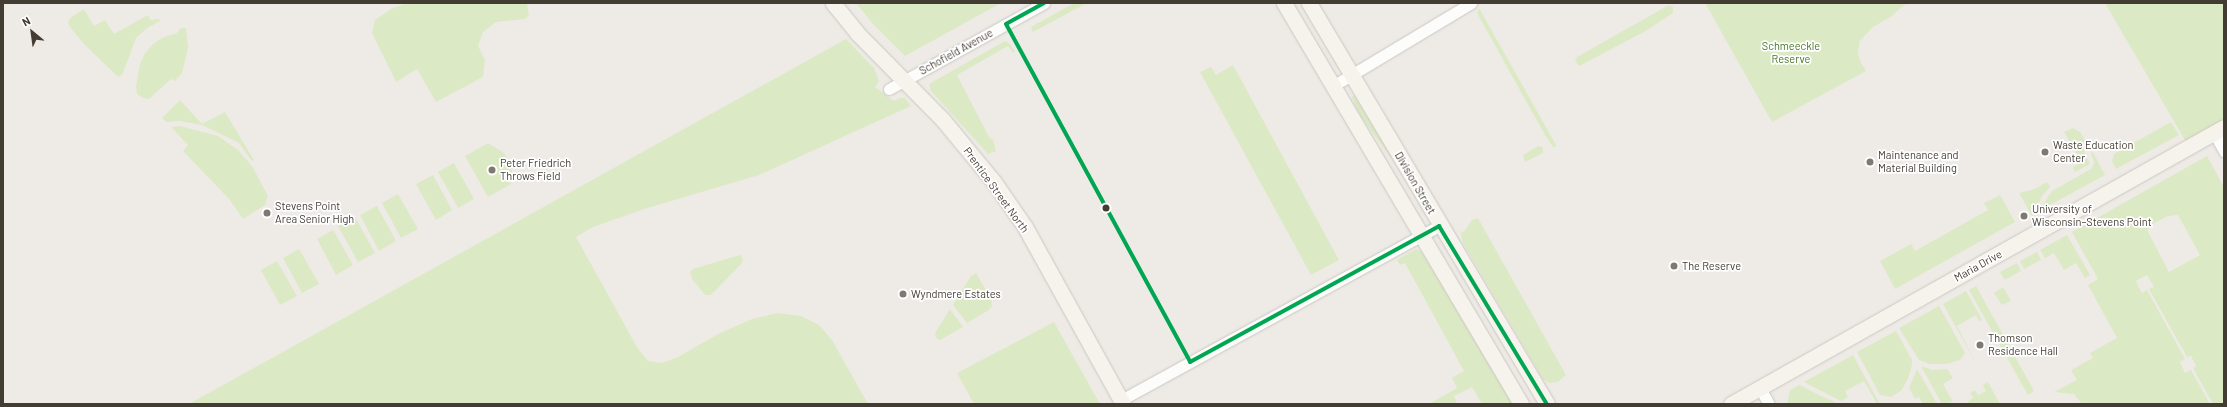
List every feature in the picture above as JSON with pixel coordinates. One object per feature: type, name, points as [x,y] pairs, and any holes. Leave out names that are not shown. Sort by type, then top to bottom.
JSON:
[{"type":"street","name":"Prentice Street North","points":[[833,3],[857,33],[904,80],[961,141],[1010,204],[1122,402]]},
{"type":"street","name":"Schofield Avenue","points":[[889,90],[904,80],[1044,3]]},
{"type":"street","name":"Division Street","points":[[1284,3],[1521,404]]},
{"type":"street","name":"Division Street","points":[[1309,3],[1439,226],[1547,404]]},
{"type":"street","points":[[1333,86],[1470,3]]},
{"type":"street","points":[[2219,130],[2224,151]]},
{"type":"street","name":"Maria Drive","points":[[1731,404],[2219,130]]},
{"type":"street","points":[[1122,402],[1439,226]]},
{"type":"street","points":[[1760,388],[1769,404]]},
{"type":"green space","points":[[407,3],[527,3],[529,15],[525,19],[496,22],[483,32],[478,46],[485,60],[483,77],[436,102],[417,69],[396,82],[372,33],[375,20],[391,9]]},
{"type":"green space","points":[[856,3],[1001,3],[905,56],[873,24]]},
{"type":"green space","points":[[1074,3],[1087,3],[1033,32],[1031,27]]},
{"type":"green space","name":"Schmeeckle Reserve","points":[[1705,3],[1911,3],[1904,5],[1892,16],[1873,27],[1860,41],[1858,52],[1860,61],[1866,71],[1772,122]]},
{"type":"green space","points":[[2105,3],[2224,3],[2224,127],[2189,147]]},
{"type":"green space","points":[[1669,5],[1673,7],[1673,13],[1644,32],[1579,66],[1575,61],[1577,57]]},
{"type":"green space","points":[[1479,8],[1556,145],[1555,147],[1553,147],[1545,135],[1477,13]]},
{"type":"green space","points":[[84,9],[94,26],[105,20],[114,34],[148,15],[150,20],[159,19],[160,21],[147,28],[136,38],[123,73],[120,77],[117,76],[84,44],[70,27],[68,23],[70,18]]},
{"type":"green space","points":[[181,28],[186,28],[188,48],[182,73],[175,81],[171,79],[149,99],[143,98],[137,94],[136,86],[140,64],[145,53],[153,44],[162,38],[177,33]]},
{"type":"green space","points":[[846,39],[874,68],[879,81],[875,87],[894,101],[900,98],[905,98],[911,106],[759,175],[644,209],[593,227],[576,237],[638,349],[648,361],[662,363],[678,357],[718,334],[752,319],[778,313],[801,316],[819,325],[832,340],[868,404],[189,404]]},
{"type":"green space","points":[[1005,41],[1010,44],[1015,52],[1013,53],[1008,46],[957,75],[989,137],[993,140],[996,151],[988,154],[931,91],[929,84]]},
{"type":"green space","points":[[1233,65],[1339,260],[1311,275],[1200,72],[1211,67],[1216,75]]},
{"type":"green space","points":[[1354,95],[1393,158],[1392,159],[1361,117],[1352,97]]},
{"type":"green space","points":[[180,100],[202,124],[225,112],[254,160],[252,161],[239,143],[202,125],[179,121],[166,122],[162,118]]},
{"type":"green space","points":[[2171,122],[2179,135],[2116,169],[2112,161],[2114,154]]},
{"type":"green space","points":[[180,126],[218,136],[238,150],[252,166],[268,196],[265,205],[243,219],[230,200],[183,151],[188,145],[171,127]]},
{"type":"green space","points":[[2073,128],[2080,132],[2088,145],[2088,148],[2084,151],[2090,164],[2075,172],[2073,167],[2082,162],[2064,132]]},
{"type":"green space","name":"Peter Friedrich Throws Field","points":[[488,143],[504,153],[510,164],[513,175],[511,184],[488,197],[465,156]]},
{"type":"green space","points":[[1538,146],[1543,147],[1543,153],[1525,162],[1523,155]]},
{"type":"green space","points":[[2093,152],[2105,175],[2039,211],[2052,191],[2091,169],[2094,162],[2091,153]]},
{"type":"green space","points":[[2207,156],[2224,187],[2224,404],[2213,404],[2193,368],[2196,366],[2191,356],[2187,357],[2149,289],[2154,287],[2147,275],[2136,281],[2138,286],[2142,293],[2147,290],[2185,359],[2180,362],[2185,373],[2191,370],[2210,404],[2082,404],[2074,394],[2054,392],[2077,380],[2071,370],[2093,358],[2090,353],[2117,338],[2088,285],[2098,279],[2072,232]],"holes":[[[2178,215],[2200,255],[2169,272],[2147,230],[2154,223],[2168,216]]]},
{"type":"green space","points":[[454,163],[474,199],[458,208],[438,172]]},
{"type":"green space","points":[[433,175],[452,210],[436,220],[416,184]]},
{"type":"green space","points":[[2047,182],[2050,187],[2043,195],[2032,216],[2019,193],[2035,189]]},
{"type":"green space","points":[[398,194],[418,229],[401,238],[382,203]]},
{"type":"green space","points":[[2000,195],[2015,222],[1895,289],[1880,261],[1911,244],[1915,251],[1988,210],[1984,203]]},
{"type":"green space","points":[[377,206],[396,241],[379,251],[360,215]]},
{"type":"green space","points":[[355,217],[375,253],[358,262],[338,226]]},
{"type":"green space","points":[[1478,218],[1566,375],[1558,382],[1549,383],[1543,379],[1463,243],[1460,230],[1463,233],[1472,220]]},
{"type":"green space","points":[[333,230],[353,265],[336,275],[317,239]]},
{"type":"green space","points":[[2067,235],[2090,275],[2085,278],[2076,263],[2064,270],[2054,253],[2045,258],[2040,250]]},
{"type":"green space","points":[[299,249],[319,284],[302,293],[283,258]]},
{"type":"green space","points":[[1416,249],[1422,252],[1513,404],[1482,404],[1472,387],[1454,396],[1457,402],[1453,404],[1429,404],[1457,388],[1452,378],[1464,371],[1405,263],[1400,265],[1397,260]]},
{"type":"green space","points":[[2037,252],[2041,260],[2024,269],[2020,261]]},
{"type":"green space","points":[[740,255],[743,259],[742,263],[710,295],[705,295],[692,279],[690,272],[693,269]]},
{"type":"green space","points":[[277,261],[297,296],[280,305],[261,270]]},
{"type":"green space","points":[[2017,263],[2021,271],[2005,280],[2000,272]]},
{"type":"green space","points":[[976,273],[991,299],[992,306],[989,310],[967,323],[953,305],[971,276]]},
{"type":"green space","points":[[1976,286],[2034,391],[2028,395],[1969,290]]},
{"type":"green space","points":[[2003,287],[2011,301],[2002,305],[1994,293]]},
{"type":"green space","points":[[1966,291],[1982,320],[1979,321],[1976,315],[1957,326],[1977,365],[1943,304]]},
{"type":"green space","points":[[1939,306],[1965,353],[1960,360],[1947,364],[1930,364],[1919,360],[1899,328]]},
{"type":"green space","points":[[950,309],[963,327],[940,340],[937,339],[935,333]]},
{"type":"green space","points":[[1054,322],[1100,404],[974,404],[957,373]]},
{"type":"green space","points":[[1896,331],[1912,360],[1912,365],[1909,376],[1902,390],[1891,397],[1880,395],[1857,352]]},
{"type":"green space","points":[[1853,355],[1880,404],[1877,404],[1864,381],[1845,391],[1848,397],[1841,401],[1804,382]]},
{"type":"green space","points":[[1921,366],[1933,370],[1947,369],[1953,378],[1943,384],[1953,402],[1942,404]]},
{"type":"green space","points":[[1917,369],[1937,404],[1923,404],[1919,397],[1915,399],[1909,388]]},
{"type":"green space","points":[[1988,382],[2000,404],[1965,404],[1973,398],[1970,393],[1975,390],[1978,395],[1986,391],[1983,385]]},
{"type":"green space","points":[[1800,385],[1839,404],[1787,404],[1790,390]]},
{"type":"transit line","points":[[1044,3],[1006,24],[1190,362],[1439,226],[1547,404]]},
{"type":"place","name":"Waste Education Center","points":[[2045,152]]},
{"type":"place","name":"Maintenance and Material Building","points":[[1870,162]]},
{"type":"place","name":"Peter Friedrich Throws Field","points":[[492,170]]},
{"type":"place","name":"Stevens Point Area Senior High","points":[[267,213]]},
{"type":"place","name":"University of Wisconsin–Stevens Point","points":[[2024,216]]},
{"type":"place","name":"The Reserve","points":[[1674,266]]},
{"type":"place","name":"Wyndmere Estates","points":[[903,294]]},
{"type":"place","name":"Thomson Residence Hall","points":[[1980,345]]}]
